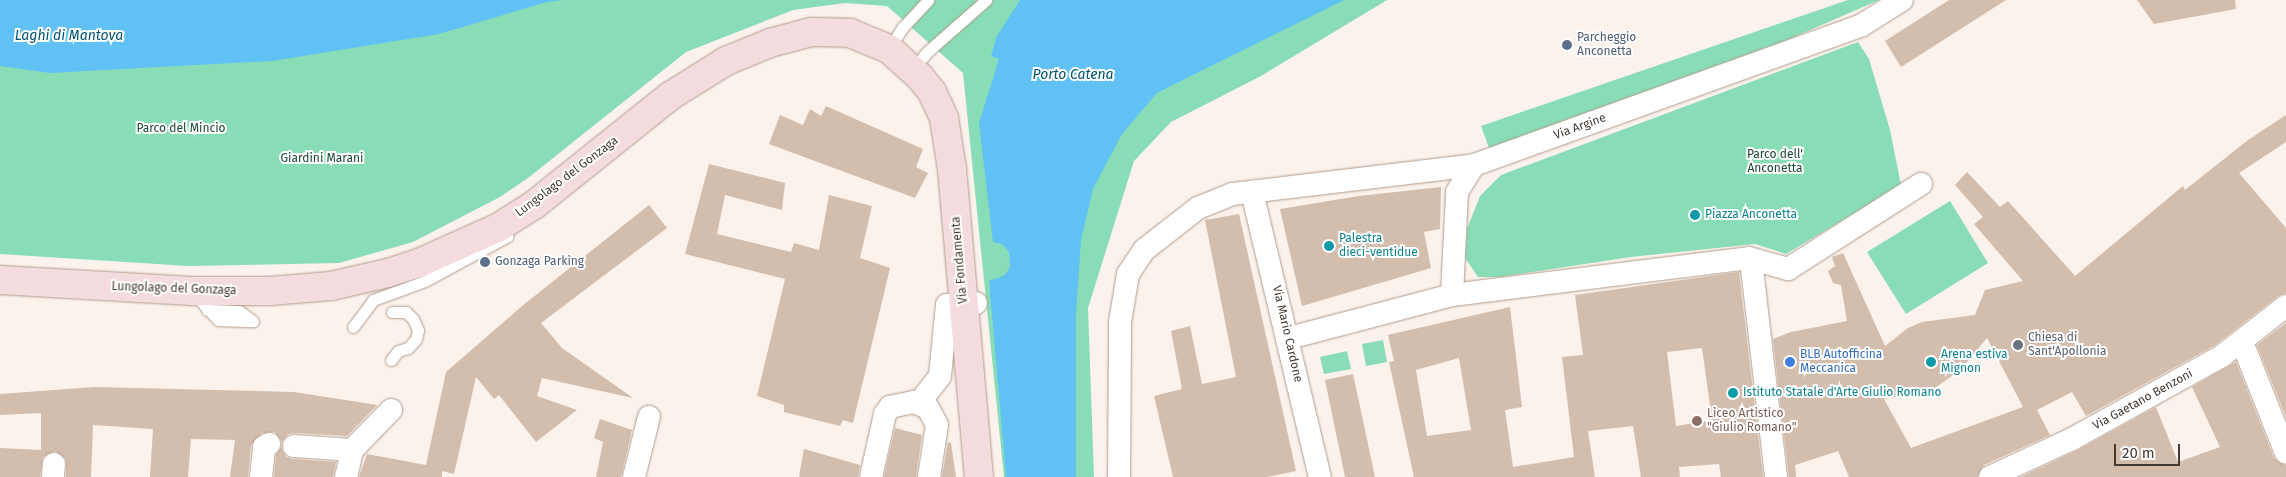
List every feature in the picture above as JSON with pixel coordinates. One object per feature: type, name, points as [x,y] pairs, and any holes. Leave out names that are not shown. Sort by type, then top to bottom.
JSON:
[{"type":"main road","name":"Lungolago del Gonzaga","points":[[0,280],[199,300],[330,286],[419,263],[499,227],[534,205],[684,88],[726,60],[770,42],[811,32],[850,33],[900,60]]},
{"type":"main road","name":"Via Fondamenta","points":[[900,60],[932,92],[944,118],[970,303],[978,477]]},
{"type":"street","name":"Via Argine","points":[[1119,477],[1120,322],[1128,274],[1144,250],[1191,213],[1232,194],[1474,166],[1862,25],[1898,3]]},
{"type":"street","points":[[1452,295],[1457,192],[1474,166]]},
{"type":"street","points":[[1289,338],[1452,295],[1749,258],[1788,269],[1921,184]]},
{"type":"street","name":"Via Mario Cardone","points":[[1252,192],[1289,338],[1320,477]]},
{"type":"street","points":[[1751,260],[1776,477]]},
{"type":"street","points":[[919,403],[940,376],[947,305],[970,303]]},
{"type":"street","name":"Via Gaetano Benzoni","points":[[1990,477],[2072,439],[2222,356],[2286,306]]},
{"type":"street","points":[[2242,342],[2286,452]]},
{"type":"street","points":[[871,477],[880,426],[890,406],[905,402],[919,403],[928,408],[932,415],[937,438],[929,477]]},
{"type":"street","points":[[346,477],[352,450],[391,410]]},
{"type":"street","points":[[634,477],[648,417]]},
{"type":"street","points":[[261,477],[264,447],[269,444]]},
{"type":"street","points":[[294,446],[352,450]]},
{"type":"lane","points":[[928,0],[903,27],[900,60],[927,52],[986,0]]},
{"type":"lane","points":[[353,327],[373,300],[425,281],[525,226],[652,127],[684,88]]},
{"type":"lane","points":[[199,300],[239,312],[253,321]]},
{"type":"lane","points":[[390,360],[398,351],[408,348],[416,339],[418,330],[413,319],[406,312],[392,312]]},
{"type":"green space","name":"Parco del Mincio","points":[[0,0],[1387,0],[1261,76],[1171,122],[1134,161],[1088,308],[1094,477],[1004,477],[963,73],[887,6],[845,3],[793,10],[686,52],[528,178],[500,197],[413,242],[339,263],[188,266],[0,254]]},
{"type":"green space","points":[[1848,0],[1879,0],[1785,41],[1489,148],[1481,126]]},
{"type":"green space","name":"Parco dell' Anconetta","points":[[1858,42],[1869,59],[1890,130],[1901,185],[1786,254],[1755,244],[1631,257],[1499,277],[1478,277],[1465,258],[1467,229],[1480,196],[1501,175]]},
{"type":"green space","points":[[1950,201],[1988,263],[1906,314],[1867,252]]},
{"type":"green space","points":[[1383,340],[1387,362],[1366,366],[1362,344]]},
{"type":"green space","points":[[1347,351],[1351,369],[1324,374],[1320,357]]},
{"type":"water","name":"Laghi di Mantova","points":[[0,0],[563,0],[547,2],[439,34],[272,61],[50,73],[0,66]]},
{"type":"water","name":"Porto Catena","points":[[1020,0],[1344,0],[1157,93],[1122,134],[1093,189],[1081,240],[1076,315],[1076,477],[1006,477],[989,281],[1005,275],[1010,267],[1009,252],[1002,244],[993,242],[979,123],[999,59],[991,56],[997,36]]},
{"type":"building","points":[[1949,0],[2006,0],[1901,67],[1885,41]]},
{"type":"building","points":[[2137,0],[2235,0],[2236,9],[2154,24]]},
{"type":"building","points":[[826,106],[923,149],[916,167],[928,173],[915,198],[769,144],[780,115],[803,125],[810,109],[821,116]]},
{"type":"building","points":[[2286,115],[2286,142],[2239,173],[2286,228],[2286,293],[2278,296],[2215,345],[2086,416],[2072,392],[2037,410],[2050,435],[1984,465],[1977,477],[1849,477],[1838,451],[1795,465],[1796,477],[1789,477],[1773,339],[1791,332],[1847,321],[1841,285],[1833,283],[1828,271],[1835,266],[1832,257],[1843,253],[1885,346],[1908,328],[1922,322],[1975,315],[1985,290],[2023,281],[1974,224],[1983,217],[1955,185],[1967,172],[2000,207],[2008,201],[2075,276],[2183,186],[2185,190],[2248,140]],"holes":[[[1987,338],[2023,407],[1911,448],[1884,399],[1932,390],[1960,370]]]},
{"type":"building","points":[[709,164],[785,183],[782,210],[725,195],[717,234],[791,252],[794,243],[819,250],[829,195],[872,206],[860,258],[890,268],[853,423],[843,420],[840,426],[784,412],[784,405],[757,396],[785,279],[685,254]]},
{"type":"building","points":[[1441,187],[1440,229],[1424,232],[1431,268],[1302,306],[1280,209],[1359,196]]},
{"type":"building","points":[[649,205],[667,228],[541,323],[562,348],[633,398],[542,378],[537,396],[577,410],[536,442],[499,395],[494,399],[476,377],[454,474],[442,471],[442,477],[359,477],[367,454],[426,465],[446,372],[522,306]]},
{"type":"building","points":[[1239,214],[1296,471],[1267,477],[1173,477],[1154,396],[1182,389],[1171,331],[1190,326],[1202,384],[1236,377],[1205,220]]},
{"type":"building","points":[[1739,272],[1763,477],[1721,477],[1719,464],[1679,467],[1680,477],[1641,477],[1633,426],[1588,431],[1595,477],[1414,477],[1389,362],[1394,361],[1388,335],[1510,307],[1522,407],[1505,410],[1513,467],[1574,457],[1562,357],[1583,355],[1575,295]],"holes":[[[1702,348],[1712,420],[1676,426],[1667,352]],[[1459,358],[1471,430],[1427,436],[1416,370]]]},
{"type":"building","points":[[2286,323],[2286,417],[2257,345]]},
{"type":"building","points":[[2236,362],[2274,458],[2286,466],[2286,477],[2021,477],[2078,450],[2156,407],[2178,462],[2220,447],[2192,387]]},
{"type":"building","points":[[1353,374],[1375,477],[1345,477],[1325,380]]},
{"type":"building","points":[[95,387],[294,392],[377,405],[347,436],[294,433],[288,434],[282,442],[275,432],[262,433],[251,445],[248,477],[230,477],[235,440],[191,439],[188,477],[150,477],[153,429],[93,425],[91,477],[66,477],[66,459],[55,451],[43,457],[40,477],[0,477],[0,448],[41,450],[41,413],[0,415],[0,394]]},
{"type":"building","points":[[600,419],[632,430],[621,477],[596,477],[603,442],[594,438]]},
{"type":"building","points":[[895,428],[922,435],[916,477],[884,477]]},
{"type":"building","points":[[948,442],[951,443],[956,477],[942,477]]},
{"type":"building","points":[[281,447],[286,457],[293,459],[336,462],[333,477],[274,477],[276,455]]},
{"type":"building","points":[[804,449],[860,465],[858,477],[799,477]]},
{"type":"place","name":"Parcheggio Anconetta","points":[[1567,45]]},
{"type":"place","name":"Piazza Anconetta","points":[[1695,215]]},
{"type":"place","name":"Palestra dieci-ventidue","points":[[1329,246]]},
{"type":"place","name":"Gonzaga Parking","points":[[485,262]]},
{"type":"place","name":"Chiesa di Sant'Apollonia","points":[[2018,345]]},
{"type":"place","name":"BLB Autofficina Meccanica","points":[[1790,362]]},
{"type":"place","name":"Arena estiva Mignon","points":[[1931,362]]},
{"type":"place","name":"Istituto Statale d'Arte Giulio Romano","points":[[1733,393]]},
{"type":"place","name":"Liceo Artistico \"Giulio Romano\"","points":[[1697,421]]},
{"type":"park label","name":"Giardini Marani","points":[[322,159]]}]
